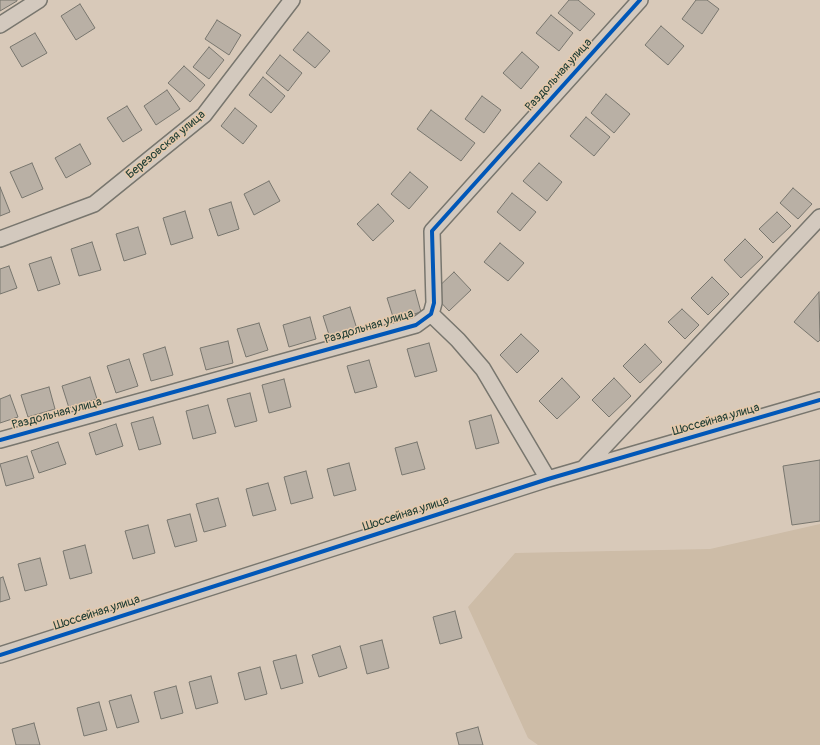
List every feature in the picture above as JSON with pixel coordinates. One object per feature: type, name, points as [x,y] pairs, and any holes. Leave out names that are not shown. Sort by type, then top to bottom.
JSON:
[{"type":"street","points":[[0,24],[39,0]]},
{"type":"street","name":"Березовская улица","points":[[0,239],[94,204],[204,115],[292,0]]},
{"type":"street","name":"Раздольная улица","points":[[0,440],[416,326],[431,314],[434,303],[432,231],[640,0]]},
{"type":"street","name":"Шоссейная улица","points":[[584,468],[820,217]]},
{"type":"street","points":[[431,314],[458,340],[483,369],[548,479]]},
{"type":"street","name":"Шоссейная улица","points":[[0,655],[548,479],[820,400]]},
{"type":"shaded area","points":[[820,524],[820,745],[538,745],[528,738],[468,607],[515,553],[710,549]]},
{"type":"building","points":[[0,0],[17,0],[17,1],[0,11]]},
{"type":"building","points":[[569,0],[578,0],[595,14],[580,31],[558,13]]},
{"type":"building","points":[[696,0],[707,0],[719,9],[702,34],[682,19]]},
{"type":"building","points":[[80,4],[95,28],[76,40],[61,16]]},
{"type":"building","points":[[551,15],[573,33],[559,51],[536,33]]},
{"type":"building","points":[[217,20],[241,35],[229,55],[205,39]]},
{"type":"building","points":[[661,26],[684,46],[668,65],[645,45]]},
{"type":"building","points":[[308,32],[330,51],[315,68],[293,50]]},
{"type":"building","points":[[35,33],[47,53],[22,67],[10,47]]},
{"type":"building","points":[[209,47],[224,60],[209,79],[193,67]]},
{"type":"building","points":[[522,52],[539,67],[521,89],[503,73]]},
{"type":"building","points":[[280,55],[302,73],[288,91],[266,73]]},
{"type":"building","points":[[184,66],[205,85],[190,102],[168,83]]},
{"type":"building","points":[[263,77],[285,96],[271,113],[249,95]]},
{"type":"building","points":[[167,90],[180,109],[156,125],[144,106]]},
{"type":"building","points":[[606,94],[630,114],[614,133],[591,113]]},
{"type":"building","points":[[482,96],[501,110],[484,133],[465,119]]},
{"type":"building","points":[[127,106],[142,130],[123,142],[107,118]]},
{"type":"building","points":[[235,108],[257,126],[243,144],[221,126]]},
{"type":"building","points":[[431,110],[475,143],[461,161],[417,129]]},
{"type":"building","points":[[586,117],[610,137],[594,156],[570,136]]},
{"type":"building","points":[[80,144],[91,164],[66,178],[55,158]]},
{"type":"building","points":[[32,163],[43,189],[22,198],[10,172]]},
{"type":"building","points":[[539,163],[562,182],[547,201],[523,181]]},
{"type":"building","points":[[410,172],[428,187],[409,209],[391,194]]},
{"type":"building","points":[[269,181],[280,201],[254,215],[244,194]]},
{"type":"building","points":[[0,187],[10,212],[0,216]]},
{"type":"building","points":[[793,188],[812,204],[798,219],[780,203]]},
{"type":"building","points":[[512,193],[536,212],[520,231],[497,212]]},
{"type":"building","points":[[231,202],[239,229],[218,236],[209,209]]},
{"type":"building","points":[[378,204],[394,221],[373,241],[357,224]]},
{"type":"building","points":[[185,211],[193,238],[171,245],[163,218]]},
{"type":"building","points":[[777,212],[791,226],[773,243],[759,229]]},
{"type":"building","points":[[138,227],[146,254],[124,261],[116,234]]},
{"type":"building","points":[[745,239],[763,257],[741,278],[724,260]]},
{"type":"building","points":[[92,242],[101,270],[79,276],[71,249]]},
{"type":"building","points":[[500,243],[524,263],[508,281],[484,262]]},
{"type":"building","points":[[51,257],[60,284],[38,291],[29,264]]},
{"type":"building","points":[[9,266],[17,288],[0,294],[0,269]]},
{"type":"building","points":[[454,272],[471,290],[449,311],[432,293]]},
{"type":"building","points":[[712,277],[729,294],[708,315],[691,298]]},
{"type":"building","points":[[415,290],[421,312],[394,320],[387,298]]},
{"type":"building","points":[[819,292],[820,340],[818,342],[794,322]]},
{"type":"building","points":[[350,307],[357,329],[330,338],[323,316]]},
{"type":"building","points":[[682,309],[699,325],[685,339],[668,322]]},
{"type":"building","points":[[310,317],[316,339],[289,347],[283,325]]},
{"type":"building","points":[[259,323],[268,350],[246,357],[237,329]]},
{"type":"building","points":[[521,334],[539,351],[517,373],[500,355]]},
{"type":"building","points":[[228,341],[233,363],[206,370],[200,348]]},
{"type":"building","points":[[429,343],[437,371],[415,377],[407,349]]},
{"type":"building","points":[[645,344],[662,362],[640,383],[623,366]]},
{"type":"building","points":[[165,347],[173,375],[151,381],[143,354]]},
{"type":"building","points":[[129,359],[138,386],[116,393],[107,366]]},
{"type":"building","points":[[369,360],[377,387],[355,393],[347,366]]},
{"type":"building","points":[[90,377],[97,399],[69,408],[62,386]]},
{"type":"building","points":[[562,378],[580,397],[557,419],[539,401]]},
{"type":"building","points":[[614,378],[631,396],[609,417],[592,400]]},
{"type":"building","points":[[284,379],[291,407],[269,413],[262,385]]},
{"type":"building","points":[[49,387],[55,409],[28,417],[21,395]]},
{"type":"building","points":[[250,393],[257,421],[235,427],[227,399]]},
{"type":"building","points":[[10,395],[18,417],[0,423],[0,399]]},
{"type":"building","points":[[208,405],[216,433],[193,439],[186,411]]},
{"type":"building","points":[[491,415],[499,443],[476,449],[469,421]]},
{"type":"building","points":[[153,417],[161,444],[139,450],[131,423]]},
{"type":"building","points":[[116,424],[123,446],[96,455],[89,433]]},
{"type":"building","points":[[58,442],[66,464],[39,473],[31,451]]},
{"type":"building","points":[[417,442],[425,469],[402,475],[395,448]]},
{"type":"building","points":[[27,456],[34,478],[6,486],[0,464]]},
{"type":"building","points":[[820,460],[820,521],[792,525],[783,466]]},
{"type":"building","points":[[349,463],[356,490],[334,496],[327,469]]},
{"type":"building","points":[[306,471],[313,498],[291,504],[284,477]]},
{"type":"building","points":[[268,483],[276,510],[253,516],[246,489]]},
{"type":"building","points":[[218,498],[226,526],[204,532],[196,504]]},
{"type":"building","points":[[190,514],[197,541],[175,547],[167,520]]},
{"type":"building","points":[[148,525],[155,553],[133,559],[125,531]]},
{"type":"building","points":[[85,545],[92,573],[70,579],[63,551]]},
{"type":"building","points":[[40,558],[47,585],[25,591],[18,564]]},
{"type":"building","points":[[3,577],[10,599],[0,602],[0,578]]},
{"type":"building","points":[[455,611],[462,638],[440,644],[433,617]]},
{"type":"building","points":[[382,640],[389,668],[367,674],[360,646]]},
{"type":"building","points":[[340,646],[347,668],[319,677],[312,655]]},
{"type":"building","points":[[296,655],[303,683],[281,689],[273,661]]},
{"type":"building","points":[[260,667],[267,694],[245,700],[238,673]]},
{"type":"building","points":[[211,676],[218,703],[196,709],[189,682]]},
{"type":"building","points":[[176,686],[183,713],[161,719],[154,692]]},
{"type":"building","points":[[131,695],[139,722],[117,728],[109,701]]},
{"type":"building","points":[[99,702],[107,730],[84,736],[77,708]]},
{"type":"building","points":[[34,723],[40,745],[16,745],[12,729]]},
{"type":"building","points":[[478,727],[483,745],[459,745],[456,733]]},
{"type":"cycle path","points":[[0,440],[416,325],[431,314],[434,303],[432,231],[640,0]]},
{"type":"cycle path","points":[[0,655],[548,479],[820,400]]}]
